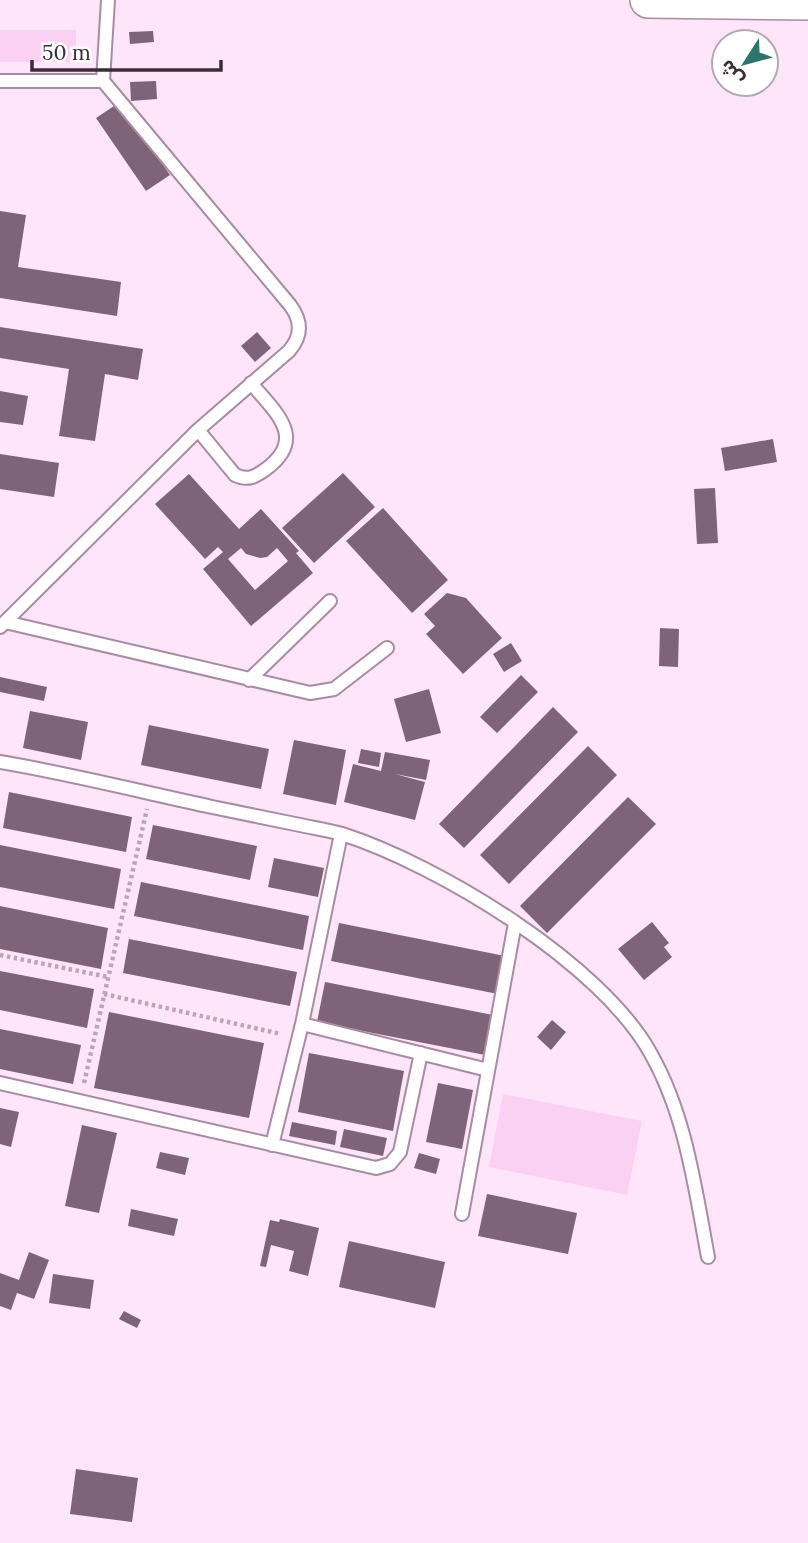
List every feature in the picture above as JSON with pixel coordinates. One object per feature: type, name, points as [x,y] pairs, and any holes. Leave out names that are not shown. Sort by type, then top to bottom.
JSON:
[{"type":"main road","points":[[648,0],[808,2]]},
{"type":"lane","points":[[3,625],[198,430],[294,345],[299,328],[295,312],[103,81],[108,0]]},
{"type":"lane","points":[[0,81],[103,81]]},
{"type":"lane","points":[[198,430],[235,475],[242,478],[256,476],[279,459],[287,443],[284,425],[251,383]]},
{"type":"lane","points":[[249,680],[330,601]]},
{"type":"lane","points":[[3,625],[310,694],[344,683],[387,648]]},
{"type":"lane","points":[[0,762],[341,834],[396,856],[453,885],[515,923],[573,966],[601,991],[630,1021],[652,1054],[671,1097],[689,1155],[708,1257]]},
{"type":"lane","points":[[272,1145],[302,1024],[341,834]]},
{"type":"lane","points":[[462,1214],[515,923]]},
{"type":"lane","points":[[302,1024],[488,1070]]},
{"type":"lane","points":[[0,1083],[368,1167],[384,1167],[400,1152],[421,1053]]},
{"type":"path","points":[[80,1101],[150,794]]},
{"type":"path","points":[[0,955],[108,977]]},
{"type":"path","points":[[104,994],[298,1038]]},
{"type":"shaded area","points":[[0,30],[76,30],[76,62],[0,62]]},
{"type":"shaded area","points":[[503,1094],[642,1121],[627,1195],[489,1167]]},
{"type":"building","points":[[153,31],[154,42],[130,44],[129,32]]},
{"type":"building","points":[[156,81],[157,99],[131,101],[130,82]]},
{"type":"building","points":[[120,102],[170,175],[146,191],[96,118]]},
{"type":"building","points":[[0,211],[26,215],[18,267],[121,282],[117,316],[0,298]]},
{"type":"building","points":[[0,327],[143,349],[138,380],[105,374],[95,441],[59,436],[69,369],[0,358]]},
{"type":"building","points":[[257,332],[271,348],[255,362],[241,346]]},
{"type":"building","points":[[0,391],[28,396],[23,425],[0,422]]},
{"type":"building","points":[[773,439],[777,462],[725,471],[721,448]]},
{"type":"building","points":[[0,454],[59,463],[54,497],[0,489]]},
{"type":"building","points":[[343,473],[375,507],[314,563],[282,528]]},
{"type":"building","points":[[189,474],[239,529],[261,509],[299,551],[296,553],[313,573],[251,626],[203,569],[223,552],[218,547],[205,559],[155,504]],"holes":[[[241,548],[246,554],[267,557],[277,548],[288,561],[255,590],[228,559]]]},
{"type":"building","points":[[715,488],[718,543],[697,544],[694,489]]},
{"type":"building","points":[[383,508],[448,580],[412,613],[346,541]]},
{"type":"building","points":[[447,593],[466,598],[502,638],[463,674],[426,634],[435,626],[424,614]]},
{"type":"building","points":[[660,628],[679,629],[678,667],[659,666]]},
{"type":"building","points":[[511,643],[522,661],[504,672],[493,654]]},
{"type":"building","points":[[521,675],[538,692],[497,733],[480,717]]},
{"type":"building","points":[[0,677],[47,687],[44,701],[0,692]]},
{"type":"building","points":[[429,689],[441,733],[406,742],[394,699]]},
{"type":"building","points":[[553,707],[578,732],[464,848],[439,824]]},
{"type":"building","points":[[30,711],[88,722],[81,760],[23,748]]},
{"type":"building","points":[[149,725],[269,749],[261,789],[141,765]]},
{"type":"building","points":[[294,740],[346,750],[336,805],[283,794]]},
{"type":"building","points":[[588,746],[617,775],[509,884],[480,855]]},
{"type":"building","points":[[361,749],[381,753],[379,767],[358,763]]},
{"type":"building","points":[[385,752],[430,760],[426,780],[395,774],[425,782],[415,820],[344,802],[353,764],[381,771]]},
{"type":"building","points":[[9,792],[132,817],[126,852],[3,828]]},
{"type":"building","points":[[628,797],[656,824],[547,933],[520,906]]},
{"type":"building","points":[[153,825],[257,846],[250,880],[146,859]]},
{"type":"building","points":[[0,845],[121,869],[114,909],[0,887]]},
{"type":"building","points":[[274,858],[324,868],[318,897],[268,887]]},
{"type":"building","points":[[141,882],[309,916],[303,950],[134,916]]},
{"type":"building","points":[[0,906],[108,928],[101,969],[0,949]]},
{"type":"building","points":[[652,922],[669,943],[664,947],[672,957],[644,980],[618,949]]},
{"type":"building","points":[[339,923],[505,956],[498,994],[331,961]]},
{"type":"building","points":[[129,939],[297,972],[290,1006],[123,973]]},
{"type":"building","points":[[0,971],[94,989],[87,1028],[0,1010]]},
{"type":"building","points":[[325,982],[493,1015],[485,1055],[317,1022]]},
{"type":"building","points":[[109,1012],[264,1043],[249,1118],[94,1088]]},
{"type":"building","points":[[552,1020],[566,1032],[551,1050],[537,1037]]},
{"type":"building","points":[[0,1029],[81,1045],[73,1084],[0,1069]]},
{"type":"building","points":[[309,1053],[404,1071],[393,1131],[298,1112]]},
{"type":"building","points":[[438,1083],[473,1090],[462,1149],[426,1142]]},
{"type":"building","points":[[0,1108],[19,1112],[11,1147],[0,1144]]},
{"type":"building","points":[[292,1122],[337,1131],[335,1145],[289,1136]]},
{"type":"building","points":[[82,1125],[117,1133],[99,1213],[65,1206]]},
{"type":"building","points":[[344,1129],[387,1138],[383,1156],[340,1147]]},
{"type":"building","points":[[160,1152],[189,1158],[185,1175],[156,1168]]},
{"type":"building","points":[[419,1153],[440,1159],[436,1174],[414,1168]]},
{"type":"building","points":[[487,1194],[577,1213],[568,1254],[478,1236]]},
{"type":"building","points":[[131,1209],[178,1219],[174,1236],[128,1226]]},
{"type":"building","points":[[280,1219],[319,1228],[308,1276],[289,1271],[294,1251],[271,1245],[266,1267],[260,1266],[270,1220],[279,1222]]},
{"type":"building","points":[[349,1241],[445,1262],[435,1308],[339,1287]]},
{"type":"building","points":[[29,1252],[49,1260],[34,1299],[17,1293],[11,1310],[0,1306],[0,1273],[19,1280]]},
{"type":"building","points":[[53,1274],[94,1280],[90,1309],[49,1303]]},
{"type":"building","points":[[124,1311],[141,1320],[137,1328],[119,1319]]},
{"type":"building","points":[[76,1469],[138,1478],[132,1522],[70,1514]]}]
